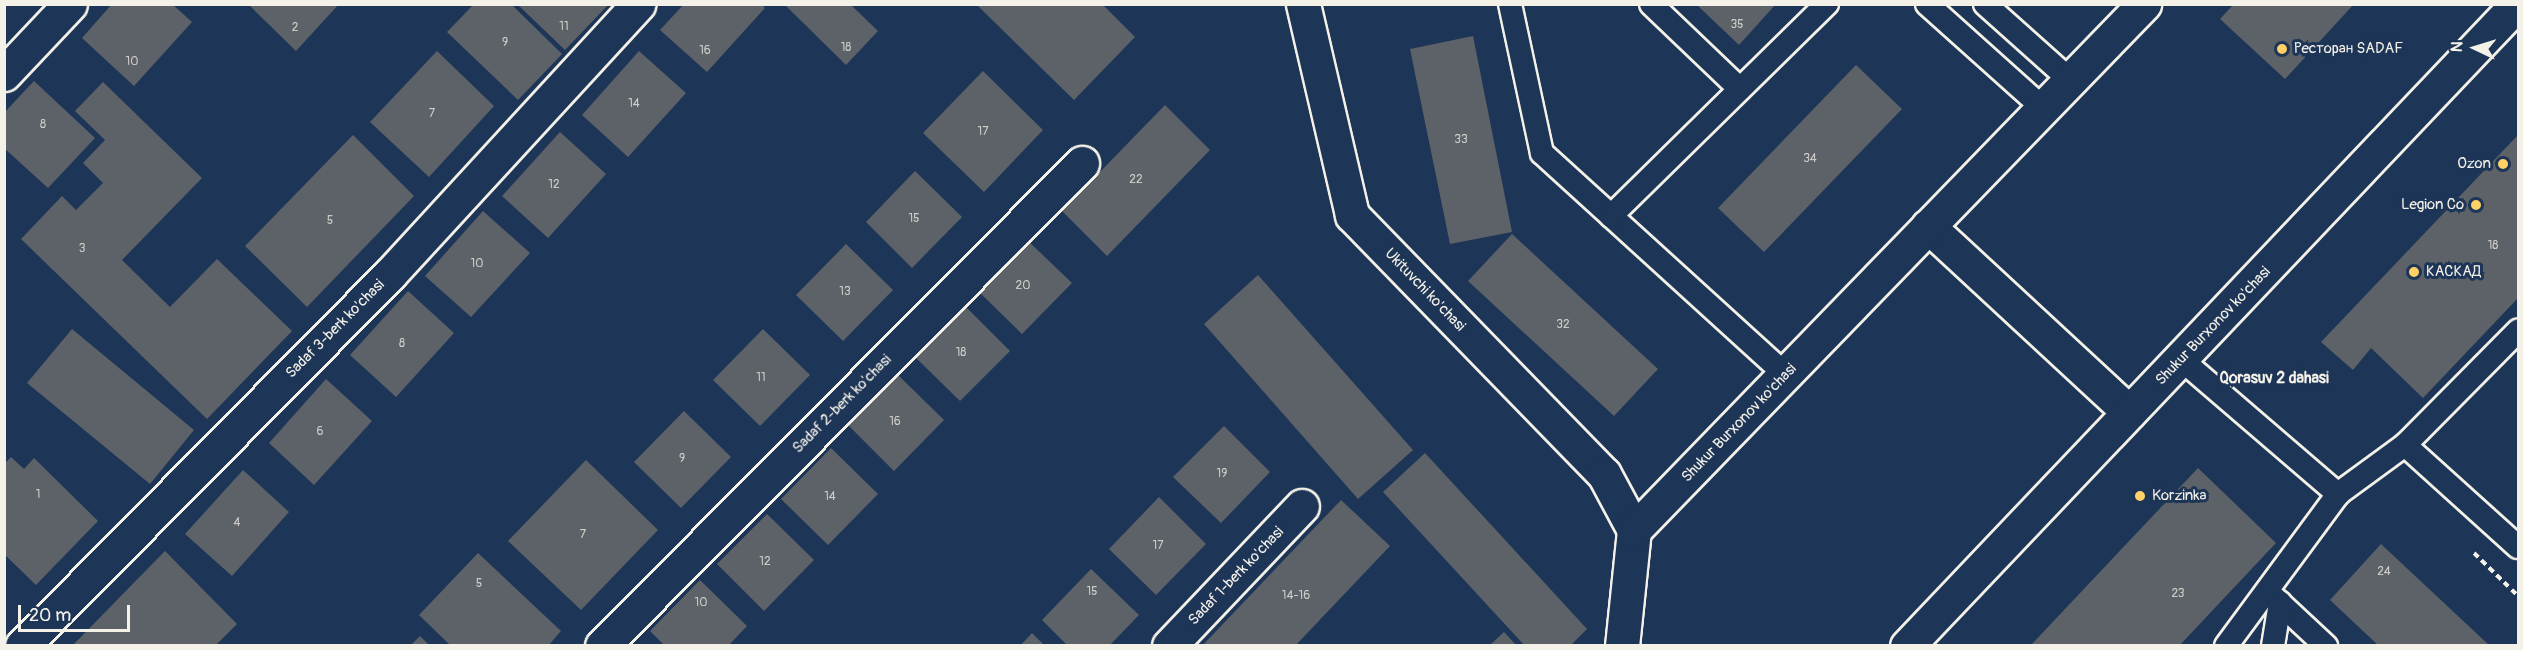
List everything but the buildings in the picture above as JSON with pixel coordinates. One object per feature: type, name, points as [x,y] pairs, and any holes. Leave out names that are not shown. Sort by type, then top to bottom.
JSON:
[{"type":"street","points":[[4,74],[70,4]]},
{"type":"street","name":"Sadaf 3-berk ko'chasi","points":[[22,645],[390,274],[638,4]]},
{"type":"street","name":"Ukituvchi ko'chasi","points":[[1303,4],[1352,215],[1605,474],[1634,530]]},
{"type":"street","name":"Shukur Burxonov ko'chasi","points":[[1634,530],[2144,4]]},
{"type":"street","name":"Shukur Burxonov ko'chasi","points":[[1907,645],[2129,412],[2182,360],[2517,4]]},
{"type":"street","name":"Sadaf 2-berk ko'chasi","points":[[602,645],[1082,164]]},
{"type":"street","points":[[1928,226],[2129,412]]},
{"type":"street","name":"Sadaf 1-berk ko'chasi","points":[[1169,645],[1302,506]]},
{"type":"street","points":[[1622,645],[1634,530]]},
{"type":"lane","points":[[1510,4],[1542,153],[1786,375]]},
{"type":"lane","points":[[1651,4],[1740,89]]},
{"type":"lane","points":[[1611,216],[1827,4]]},
{"type":"lane","points":[[1927,4],[2043,108]]},
{"type":"lane","points":[[1985,4],[2070,80]]},
{"type":"lane","points":[[2226,645],[2273,597],[2338,494],[2383,465],[2518,331]]},
{"type":"lane","points":[[2182,360],[2338,494]]},
{"type":"lane","points":[[2405,445],[2518,547]]},
{"type":"lane","points":[[2273,597],[2273,645]]},
{"type":"lane","points":[[2273,597],[2326,645]]},
{"type":"place","name":"Ресторан SADAF","points":[[2282,49]]},
{"type":"place","name":"Ozon","points":[[2503,164]]},
{"type":"place","name":"Legion Co","points":[[2476,205]]},
{"type":"place","name":"КАСКАД","points":[[2414,272]]},
{"type":"place","name":"Korzinka","points":[[2140,496]]},
{"type":"district","name":"Qorasuv 2 dahasi","points":[[2274,378]]}]
